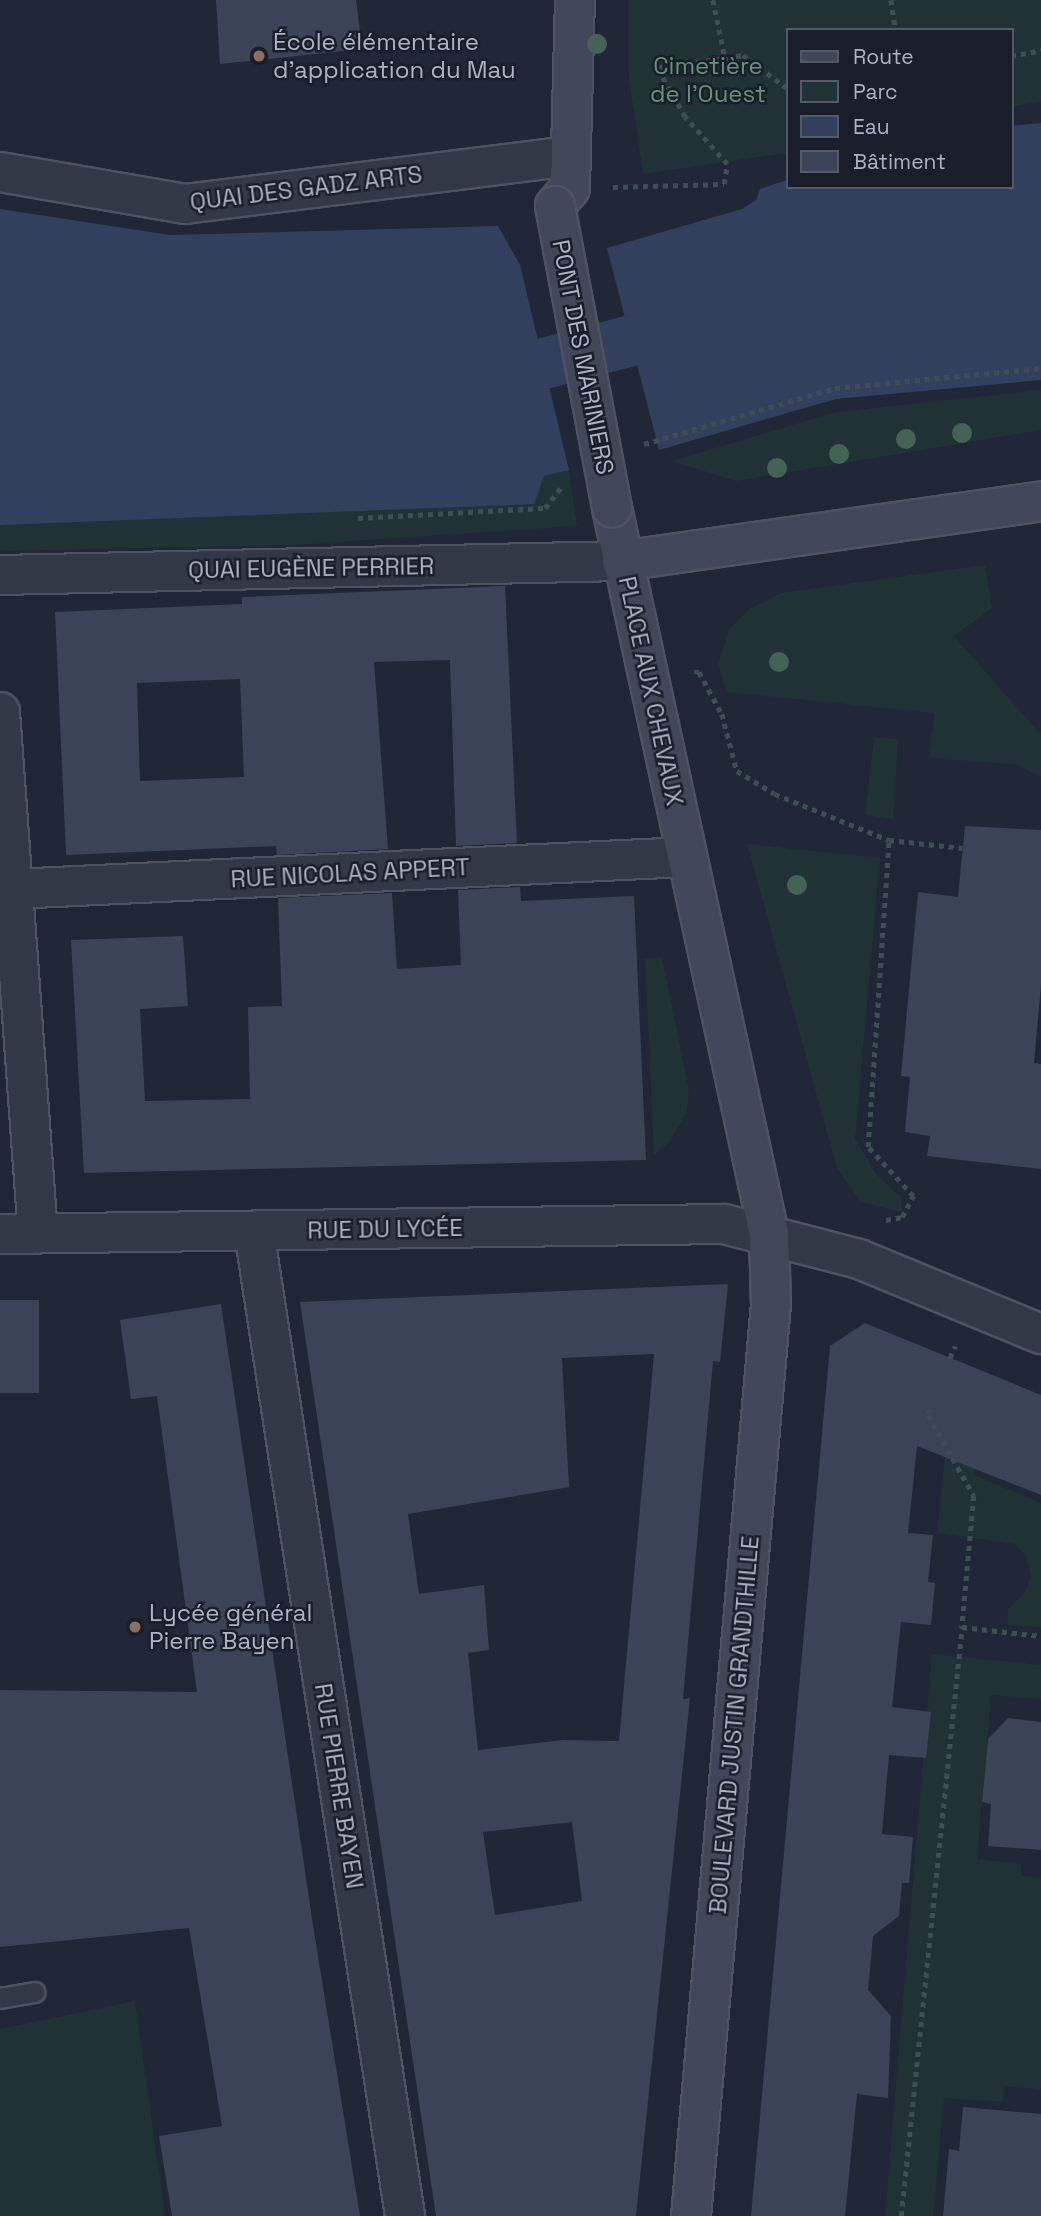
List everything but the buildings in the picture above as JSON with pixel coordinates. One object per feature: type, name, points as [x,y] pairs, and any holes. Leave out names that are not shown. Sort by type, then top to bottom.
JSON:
[{"type":"main road","name":"PONT DES MARINIERS","points":[[575,0],[565,183],[622,561]]},
{"type":"main road","name":"PLACE AUX CHEVAUX","points":[[769,1234],[622,561],[1041,501]]},
{"type":"main road","name":"BOULEVARD JUSTIN GRANDTHILLE","points":[[691,2216],[771,1304],[769,1234]]},
{"type":"street","name":"QUAI DES GADZ ARTS","points":[[0,172],[185,204],[565,183]]},
{"type":"street","name":"QUAI EUGÈNE PERRIER","points":[[0,575],[622,561]]},
{"type":"street","points":[[0,712],[38,1234]]},
{"type":"street","name":"RUE NICOLAS APPERT","points":[[13,889],[687,857]]},
{"type":"street","name":"RUE DU LYCÉE","points":[[0,1234],[724,1224],[859,1259],[1041,1334]]},
{"type":"street","name":"RUE PIERRE BAYEN","points":[[254,1231],[405,2216]]},
{"type":"lane","points":[[0,1998],[34,1992]]},
{"type":"path","points":[[713,0],[725,58]]},
{"type":"path","points":[[891,0],[897,28]]},
{"type":"path","points":[[1013,56],[1041,50]]},
{"type":"path","points":[[565,183],[724,184],[727,164],[685,117],[657,68],[743,55],[786,87]]},
{"type":"path","points":[[630,448],[835,388],[1041,368]]},
{"type":"path","points":[[347,519],[545,508],[566,481]]},
{"type":"path","points":[[646,670],[699,672],[722,714],[737,771],[775,794],[889,840],[962,848]]},
{"type":"path","points":[[874,1220],[902,1217],[912,1196],[868,1146],[889,840]]},
{"type":"path","points":[[901,2216],[974,1496],[929,1415],[931,1409]]},
{"type":"path","points":[[962,1627],[1041,1636]]},
{"type":"green space","name":"Cimetière de l'Ouest","points":[[629,0],[1041,0],[1041,102],[1013,106],[1013,28],[786,28],[786,153],[643,174],[629,78]]},
{"type":"green space","points":[[1041,390],[1041,430],[736,481],[672,461],[836,412]]},
{"type":"green space","points":[[569,470],[577,526],[291,545],[0,551],[0,525],[544,476]]},
{"type":"green space","points":[[985,565],[992,608],[954,636],[1041,735],[1041,777],[1015,764],[929,758],[935,713],[727,692],[718,664],[729,630],[750,609],[781,593]]},
{"type":"green space","points":[[874,737],[898,739],[893,819],[865,815]]},
{"type":"green space","points":[[747,844],[880,858],[855,1139],[877,1175],[901,1197],[902,1212],[861,1202],[837,1168]]},
{"type":"green space","points":[[662,957],[689,1090],[687,1112],[670,1141],[654,1155],[645,959]]},
{"type":"green space","points":[[947,1437],[978,1442],[974,1475],[1041,1503],[1041,1627],[1007,1625],[1008,1609],[1026,1591],[1031,1576],[1027,1557],[1015,1544],[937,1533]]},
{"type":"green space","points":[[932,1654],[1041,1665],[1041,1699],[991,1695],[977,1859],[1021,1864],[1022,1876],[1041,1878],[1041,2089],[1004,2086],[1003,2102],[944,2098],[933,2216],[885,2216]]},
{"type":"green space","points":[[135,2001],[165,2216],[0,2216],[0,2029]]},
{"type":"water","points":[[1041,123],[1041,380],[836,399],[659,450],[607,248],[742,209],[756,200],[760,189],[786,180],[786,189],[1013,189],[1013,126]]},
{"type":"water","points":[[0,209],[170,235],[498,226],[520,265],[569,470],[544,476],[534,504],[0,525]]},
{"type":"waterway","points":[[475,366],[536,365],[696,323]]},
{"type":"place","name":"École élémentaire d'application du Mau","points":[[259,56]]},
{"type":"place","name":"Lycée général Pierre Bayen","points":[[135,1627]]}]
